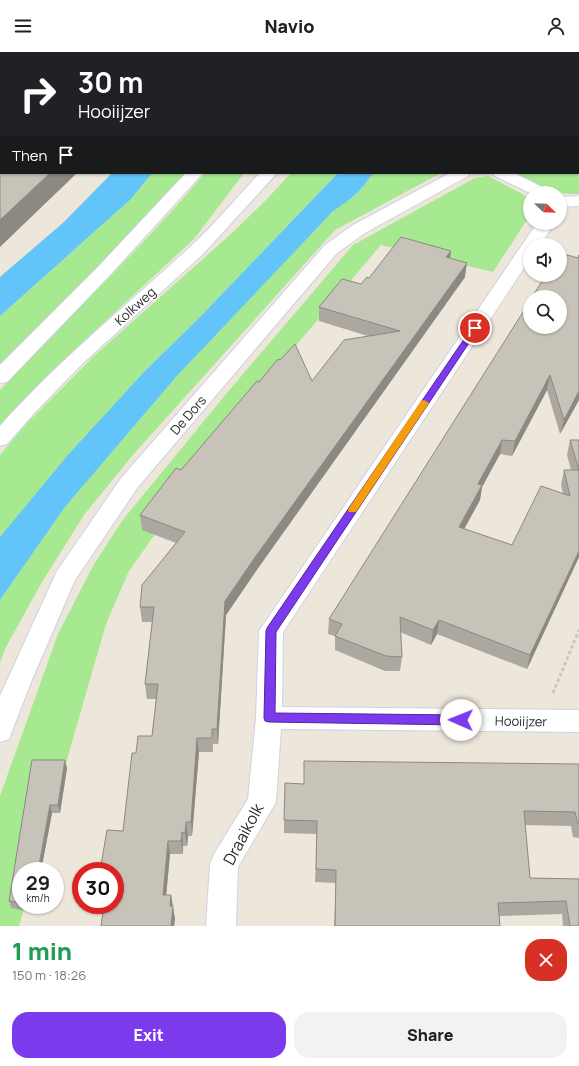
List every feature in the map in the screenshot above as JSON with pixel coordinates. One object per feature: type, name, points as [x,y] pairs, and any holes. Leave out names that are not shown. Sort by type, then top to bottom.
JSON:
[{"type":"street","points":[[0,378],[104,271],[194,174]]},
{"type":"street","name":"Kolkweg","points":[[0,439],[31,404],[76,359],[196,250],[268,174]]},
{"type":"street","name":"De Dors","points":[[0,731],[18,682],[65,577],[130,482],[331,249],[359,229],[460,174]]},
{"type":"street","points":[[503,174],[528,186]]},
{"type":"street","points":[[567,202],[579,201]]},
{"type":"street","points":[[269,718],[271,631],[523,256]]},
{"type":"street","name":"Hooiijzer","points":[[269,718],[579,721]]},
{"type":"street","name":"Draaikolk","points":[[221,926],[224,864],[262,802],[269,718]]},
{"type":"path","points":[[541,721],[579,630]]},
{"type":"green space","points":[[151,174],[184,174],[131,235],[0,364],[0,316],[131,199]]},
{"type":"green space","points":[[204,174],[243,174],[194,239],[58,365],[0,425],[0,390],[156,229]]},
{"type":"green space","points":[[290,174],[337,174],[202,315],[144,372],[0,537],[0,455],[27,423],[94,356],[232,233]]},
{"type":"green space","points":[[372,174],[439,174],[335,230],[132,456],[84,515],[42,582],[6,647],[0,663],[0,600],[65,507],[176,377],[333,210],[356,194]]},
{"type":"green space","points":[[518,174],[579,174],[579,194],[567,194],[567,186],[539,186]]},
{"type":"green space","points":[[488,176],[523,194],[523,226],[493,272],[381,245],[249,401],[129,571],[106,624],[38,862],[12,862],[12,914],[22,914],[19,926],[0,926],[0,796],[58,634],[93,566],[122,521],[226,394],[353,245],[475,178]]},
{"type":"water","points":[[111,174],[151,174],[131,199],[0,316],[0,277],[64,222]]},
{"type":"water","points":[[337,174],[372,174],[356,194],[333,211],[176,377],[65,507],[0,600],[0,537],[68,455],[144,372],[202,315]]},
{"type":"building","points":[[0,174],[49,174],[0,220]]},
{"type":"building","points":[[401,237],[451,251],[446,257],[467,263],[225,601],[217,729],[212,729],[212,738],[197,738],[191,822],[186,822],[185,833],[182,832],[181,841],[168,841],[163,895],[171,895],[170,906],[173,906],[171,926],[101,926],[103,914],[124,914],[124,862],[102,862],[107,830],[123,831],[132,753],[136,753],[138,736],[152,736],[158,684],[145,684],[154,607],[140,607],[142,585],[185,532],[140,515],[176,468],[181,470],[257,381],[259,382],[278,359],[280,360],[295,344],[312,381],[344,340],[400,331],[319,307],[342,279],[361,284],[367,277],[369,278]]},
{"type":"building","points":[[567,255],[578,258],[579,255],[579,391],[564,420],[550,375],[515,441],[502,440],[478,484],[482,485],[459,527],[512,545],[541,486],[570,496],[564,470],[579,470],[579,551],[530,655],[439,620],[433,630],[400,617],[402,657],[386,656],[335,636],[342,624],[329,619],[523,312],[523,334],[567,334],[567,290],[536,290],[542,282],[567,282]]},
{"type":"building","points":[[570,440],[579,440],[579,470]]},
{"type":"building","points":[[32,760],[65,760],[58,805],[50,805],[40,862],[15,862]]},
{"type":"building","points":[[304,761],[579,764],[579,824],[575,812],[524,811],[530,878],[579,879],[579,926],[570,926],[566,901],[498,903],[500,926],[335,926],[336,870],[316,869],[317,821],[284,820],[285,783],[304,784]]},
{"type":"building","points":[[12,883],[12,902],[9,901]]},
{"type":"slow traffic","points":[[353,510],[424,403]]},
{"type":"route","points":[[461,720],[269,718],[271,631],[475,328]]}]
